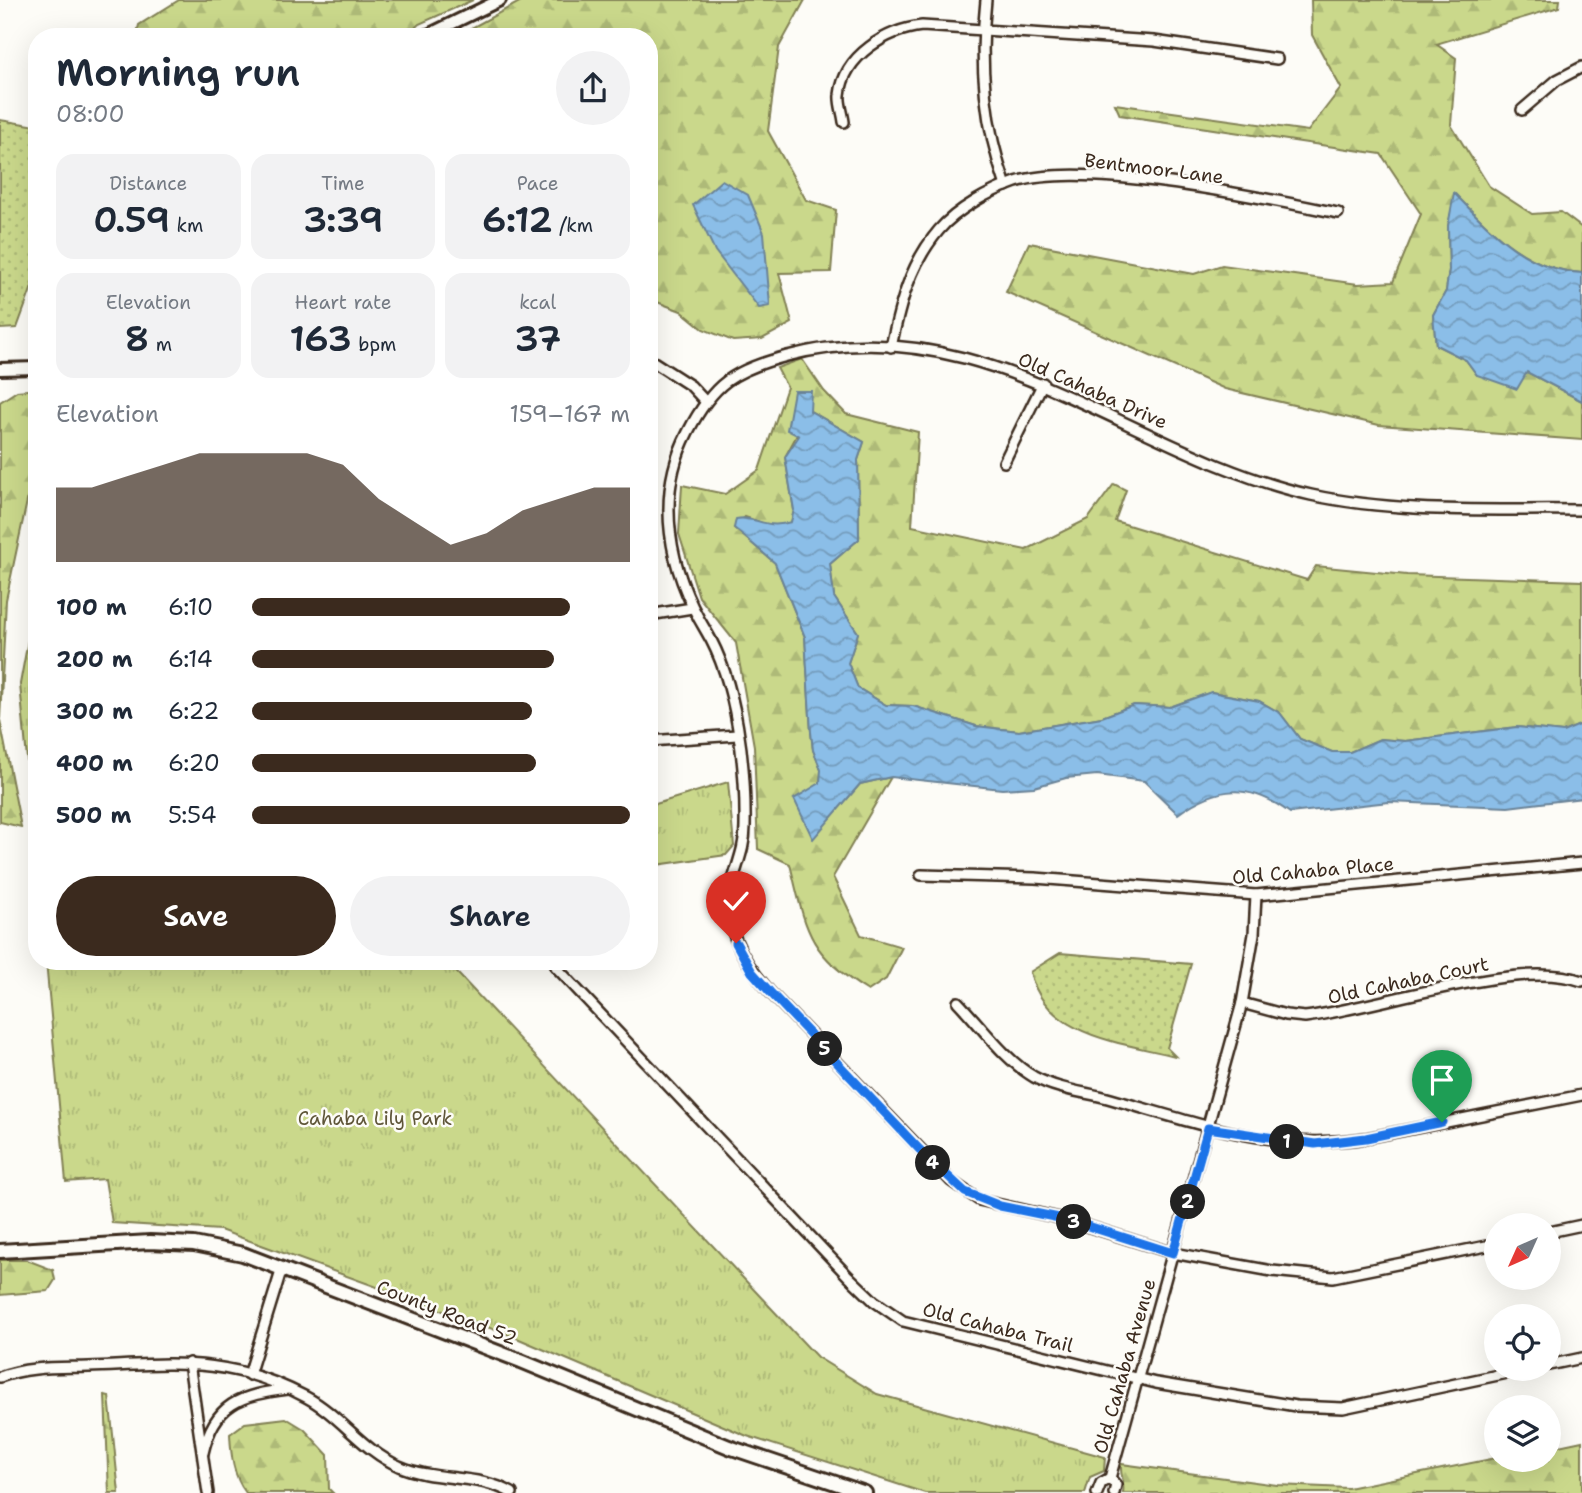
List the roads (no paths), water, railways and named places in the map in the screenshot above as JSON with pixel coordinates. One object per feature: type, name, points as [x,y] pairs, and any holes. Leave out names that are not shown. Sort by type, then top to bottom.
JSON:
[{"type":"main road","name":"County Road 52","points":[[0,1251],[138,1242],[194,1244],[243,1254],[729,1447],[857,1492]]},
{"type":"street","points":[[442,28],[500,0]]},
{"type":"street","points":[[986,0],[983,70],[993,150],[1006,187]]},
{"type":"street","points":[[844,122],[840,94],[853,63],[878,40],[900,29],[922,26],[1154,41],[1277,59]]},
{"type":"street","points":[[1522,110],[1557,80],[1582,67]]},
{"type":"street","name":"Bentmoor Lane","points":[[891,346],[901,298],[918,257],[940,228],[976,201],[1017,182],[1072,176],[1132,180],[1338,213]]},
{"type":"street","name":"Old Cahaba Drive","points":[[1484,1246],[1322,1278],[1173,1253],[1069,1220],[1000,1206],[965,1192],[919,1149],[752,972],[736,943],[729,915],[729,901],[745,827],[737,735],[724,668],[692,608],[675,561],[668,499],[683,442],[704,400],[752,364],[823,348],[891,346],[997,367],[1043,383],[1236,472],[1312,495],[1431,508],[1582,510]]},
{"type":"street","points":[[658,365],[691,386],[704,400]]},
{"type":"street","points":[[0,369],[28,368]]},
{"type":"street","points":[[1004,462],[1043,383]]},
{"type":"street","points":[[658,614],[692,608]]},
{"type":"street","points":[[658,740],[737,735]]},
{"type":"street","name":"Old Cahaba Place","points":[[921,876],[1035,878],[1256,895],[1582,863]]},
{"type":"street","name":"Old Cahaba Avenue","points":[[1097,1493],[1101,1483],[1110,1478],[1208,1128],[1241,1003],[1253,944],[1256,895]]},
{"type":"street","name":"Old Cahaba Trail","points":[[559,970],[848,1276],[888,1312],[912,1325],[1138,1379],[1296,1406],[1343,1408],[1484,1378]]},
{"type":"street","name":"Old Cahaba Court","points":[[1241,1003],[1286,1015],[1305,1017],[1516,976],[1556,976],[1582,981]]},
{"type":"street","points":[[958,1002],[1018,1065],[1046,1083],[1208,1128],[1290,1143],[1331,1144],[1582,1095]]},
{"type":"street","points":[[1561,1229],[1582,1225]]},
{"type":"street","points":[[249,1375],[282,1268]]},
{"type":"street","points":[[1561,1362],[1582,1357]]},
{"type":"street","points":[[189,1363],[201,1462],[208,1493]]},
{"type":"street","points":[[0,1377],[29,1369],[189,1363],[222,1367],[288,1389],[319,1405],[375,1452],[402,1468],[487,1483],[512,1493]]},
{"type":"street","points":[[201,1462],[207,1433],[214,1419],[227,1408],[259,1393],[288,1389]]},
{"type":"street","name":"Old Cahaba Avenue","points":[[1110,1478],[1116,1485],[1114,1493]]},
{"type":"water","points":[[722,180],[748,195],[764,233],[770,306],[759,308],[715,251],[693,205]]},
{"type":"water","points":[[1454,193],[1496,234],[1526,256],[1562,270],[1582,273],[1582,401],[1527,372],[1517,389],[1477,375],[1466,360],[1436,345],[1433,315],[1446,291],[1449,270],[1448,226]]},
{"type":"water","points":[[794,391],[811,391],[810,411],[864,442],[858,460],[859,539],[830,564],[834,597],[858,633],[848,663],[858,688],[886,705],[913,706],[976,726],[1019,731],[1102,717],[1134,705],[1170,707],[1211,692],[1259,701],[1280,713],[1300,739],[1332,752],[1350,752],[1380,739],[1405,741],[1517,727],[1563,732],[1582,724],[1582,798],[1508,807],[1389,802],[1290,813],[1261,796],[1234,791],[1207,797],[1178,814],[1144,781],[1097,775],[1066,778],[1034,787],[1002,789],[891,777],[860,784],[813,839],[794,799],[820,783],[821,770],[813,750],[805,637],[775,563],[734,528],[736,519],[743,518],[767,524],[791,522],[794,510],[785,457],[799,436],[787,430]]},
{"type":"park label","name":"Cahaba Lily Park","points":[[375,1118]]}]
